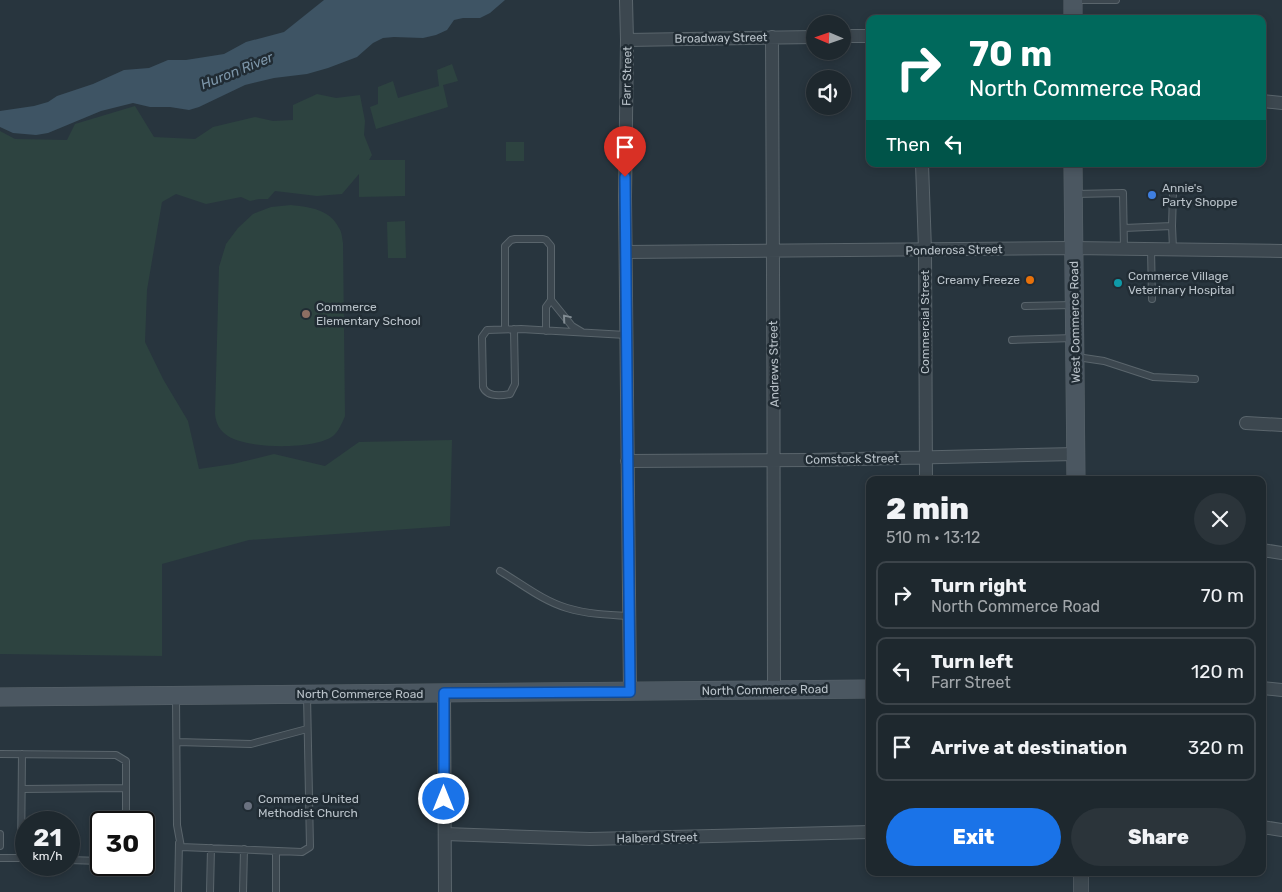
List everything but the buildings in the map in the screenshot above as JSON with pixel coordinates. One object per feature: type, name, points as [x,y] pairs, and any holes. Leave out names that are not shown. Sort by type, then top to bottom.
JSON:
[{"type":"main road","points":[[1073,0],[1073,15]]},
{"type":"main road","name":"West Commerce Road","points":[[1073,167],[1076,476]]},
{"type":"main road","name":"North Commerce Road","points":[[0,697],[866,689]]},
{"type":"street","name":"Farr Street","points":[[626,0],[626,335],[630,692]]},
{"type":"street","points":[[851,36],[866,36]]},
{"type":"street","name":"Andrews Street","points":[[772,37],[772,251],[775,460],[774,690]]},
{"type":"street","name":"Broadway Street","points":[[627,40],[806,37]]},
{"type":"street","points":[[1266,101],[1282,103]]},
{"type":"street","name":"Commercial Street","points":[[922,167],[925,250],[926,476]]},
{"type":"street","name":"Ponderosa Street","points":[[626,252],[1073,248],[1282,250]]},
{"type":"street","points":[[1246,423],[1282,426]]},
{"type":"street","name":"Comstock Street","points":[[627,461],[1076,454]]},
{"type":"street","points":[[1266,551],[1282,553]]},
{"type":"street","points":[[1266,688],[1282,690]]},
{"type":"street","points":[[444,693],[445,892]]},
{"type":"street","points":[[1266,828],[1282,830]]},
{"type":"street","name":"Halberd Street","points":[[444,834],[590,839],[866,832]]},
{"type":"street","points":[[1081,876],[1081,892]]},
{"type":"lane","points":[[1073,0],[1116,0]]},
{"type":"lane","points":[[1073,194],[1123,193],[1124,249]]},
{"type":"lane","points":[[1173,193],[1173,249]]},
{"type":"lane","points":[[1124,228],[1172,226]]},
{"type":"lane","points":[[505,329],[504,250],[507,243],[511,240],[542,239],[549,243],[550,246],[551,300],[546,307],[546,331]]},
{"type":"lane","points":[[1151,249],[1152,299]]},
{"type":"lane","points":[[551,300],[572,326],[583,332]]},
{"type":"lane","points":[[1025,306],[1075,305]]},
{"type":"lane","points":[[514,329],[514,388],[510,394],[490,395],[486,393],[483,387],[482,337],[487,330],[514,329],[626,335]]},
{"type":"lane","points":[[1012,340],[1076,338]]},
{"type":"lane","points":[[1076,357],[1104,361],[1153,377],[1196,379]]},
{"type":"lane","points":[[500,571],[538,595],[567,608],[590,613],[628,616]]},
{"type":"lane","points":[[176,696],[177,824],[182,847],[302,852],[310,847],[307,694]]},
{"type":"lane","points":[[177,742],[251,744],[307,729]]},
{"type":"lane","points":[[0,754],[116,755],[126,761],[126,811]]},
{"type":"lane","points":[[22,754],[23,811]]},
{"type":"lane","points":[[22,789],[126,788]]},
{"type":"lane","points":[[0,834],[0,846]]},
{"type":"lane","points":[[178,892],[180,838]]},
{"type":"lane","points":[[210,892],[211,848]]},
{"type":"lane","points":[[243,892],[244,850]]},
{"type":"lane","points":[[276,851],[276,892]]},
{"type":"lane","points":[[0,858],[15,858]]},
{"type":"green space","points":[[452,64],[458,81],[443,85],[448,107],[376,129],[370,107],[378,104],[378,87],[393,81],[398,98],[439,86],[437,70]]},
{"type":"green space","points":[[317,94],[336,98],[360,95],[365,121],[364,135],[372,155],[369,160],[405,160],[405,196],[359,197],[359,174],[342,194],[317,196],[275,191],[268,199],[250,201],[241,197],[206,204],[176,194],[162,202],[147,290],[145,342],[163,379],[188,421],[199,469],[233,464],[274,454],[325,466],[359,442],[452,440],[450,526],[249,540],[162,564],[162,656],[0,654],[0,131],[15,139],[67,140],[75,124],[135,106],[154,137],[195,139],[213,127],[255,117],[273,121],[293,120],[293,105]]},
{"type":"green space","points":[[506,142],[524,142],[524,161],[506,161]]},
{"type":"green space","points":[[291,205],[312,208],[325,213],[335,222],[341,233],[343,243],[345,416],[335,434],[324,441],[296,446],[250,443],[237,440],[225,434],[217,424],[215,414],[219,267],[226,244],[238,228],[253,214],[271,207]]},
{"type":"green space","points":[[405,221],[406,258],[388,258],[387,222]]},
{"type":"water","name":"Huron River","points":[[324,0],[505,0],[490,13],[480,18],[454,20],[447,30],[436,35],[423,38],[383,38],[373,43],[357,57],[328,68],[307,74],[274,78],[245,85],[189,110],[170,107],[150,107],[133,103],[101,111],[48,133],[36,135],[13,133],[0,127],[0,111],[48,102],[57,96],[93,84],[124,70],[149,68],[168,60],[186,60],[224,54],[246,42],[284,32]]},
{"type":"place","name":"Annie's Party Shoppe","points":[[1152,195]]},
{"type":"place","name":"Creamy Freeze","points":[[1030,280]]},
{"type":"place","name":"Commerce Village Veterinary Hospital","points":[[1118,283]]},
{"type":"place","name":"Commerce Elementary School","points":[[306,314]]},
{"type":"place","name":"Commerce United Methodist Church","points":[[248,806]]},
{"type":"route","points":[[444,799],[444,693],[630,692],[625,177]]}]
